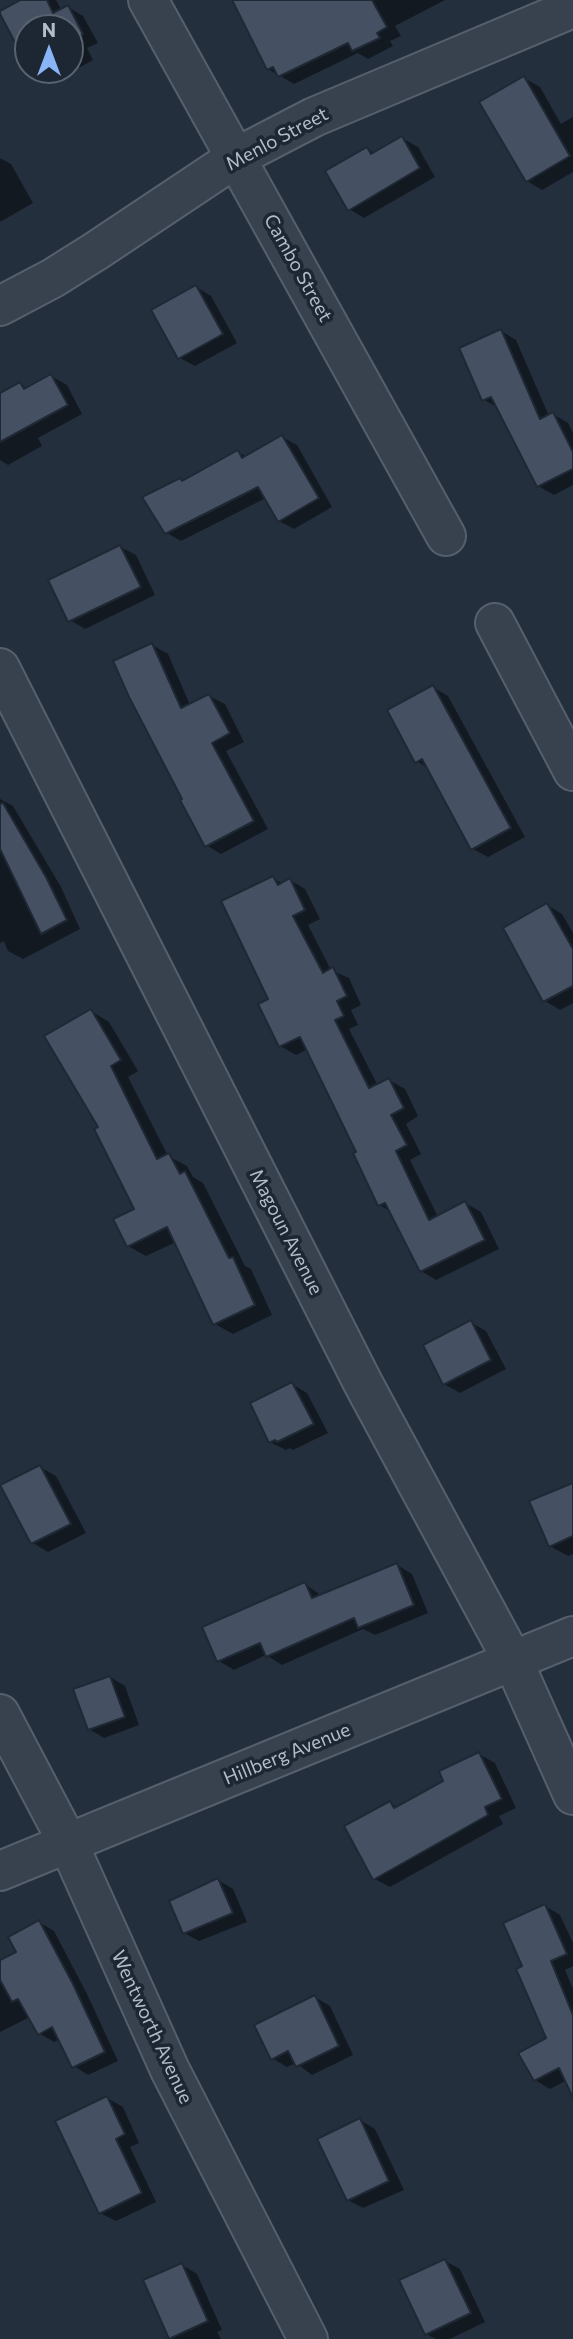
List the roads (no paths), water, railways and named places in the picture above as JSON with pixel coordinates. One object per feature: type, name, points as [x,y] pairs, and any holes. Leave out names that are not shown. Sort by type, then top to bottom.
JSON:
[{"type":"street","name":"Cambo Street","points":[[148,0],[446,536]]},
{"type":"street","name":"Menlo Street","points":[[0,306],[96,251],[237,157],[314,117],[573,8]]},
{"type":"street","points":[[495,623],[573,771]]},
{"type":"street","name":"Magoun Avenue","points":[[0,668],[364,1385],[513,1661],[573,1795]]},
{"type":"street","name":"Hillberg Avenue","points":[[0,1871],[573,1636]]},
{"type":"street","name":"Wentworth Avenue","points":[[0,1714],[68,1843],[170,2070],[308,2339]]}]
